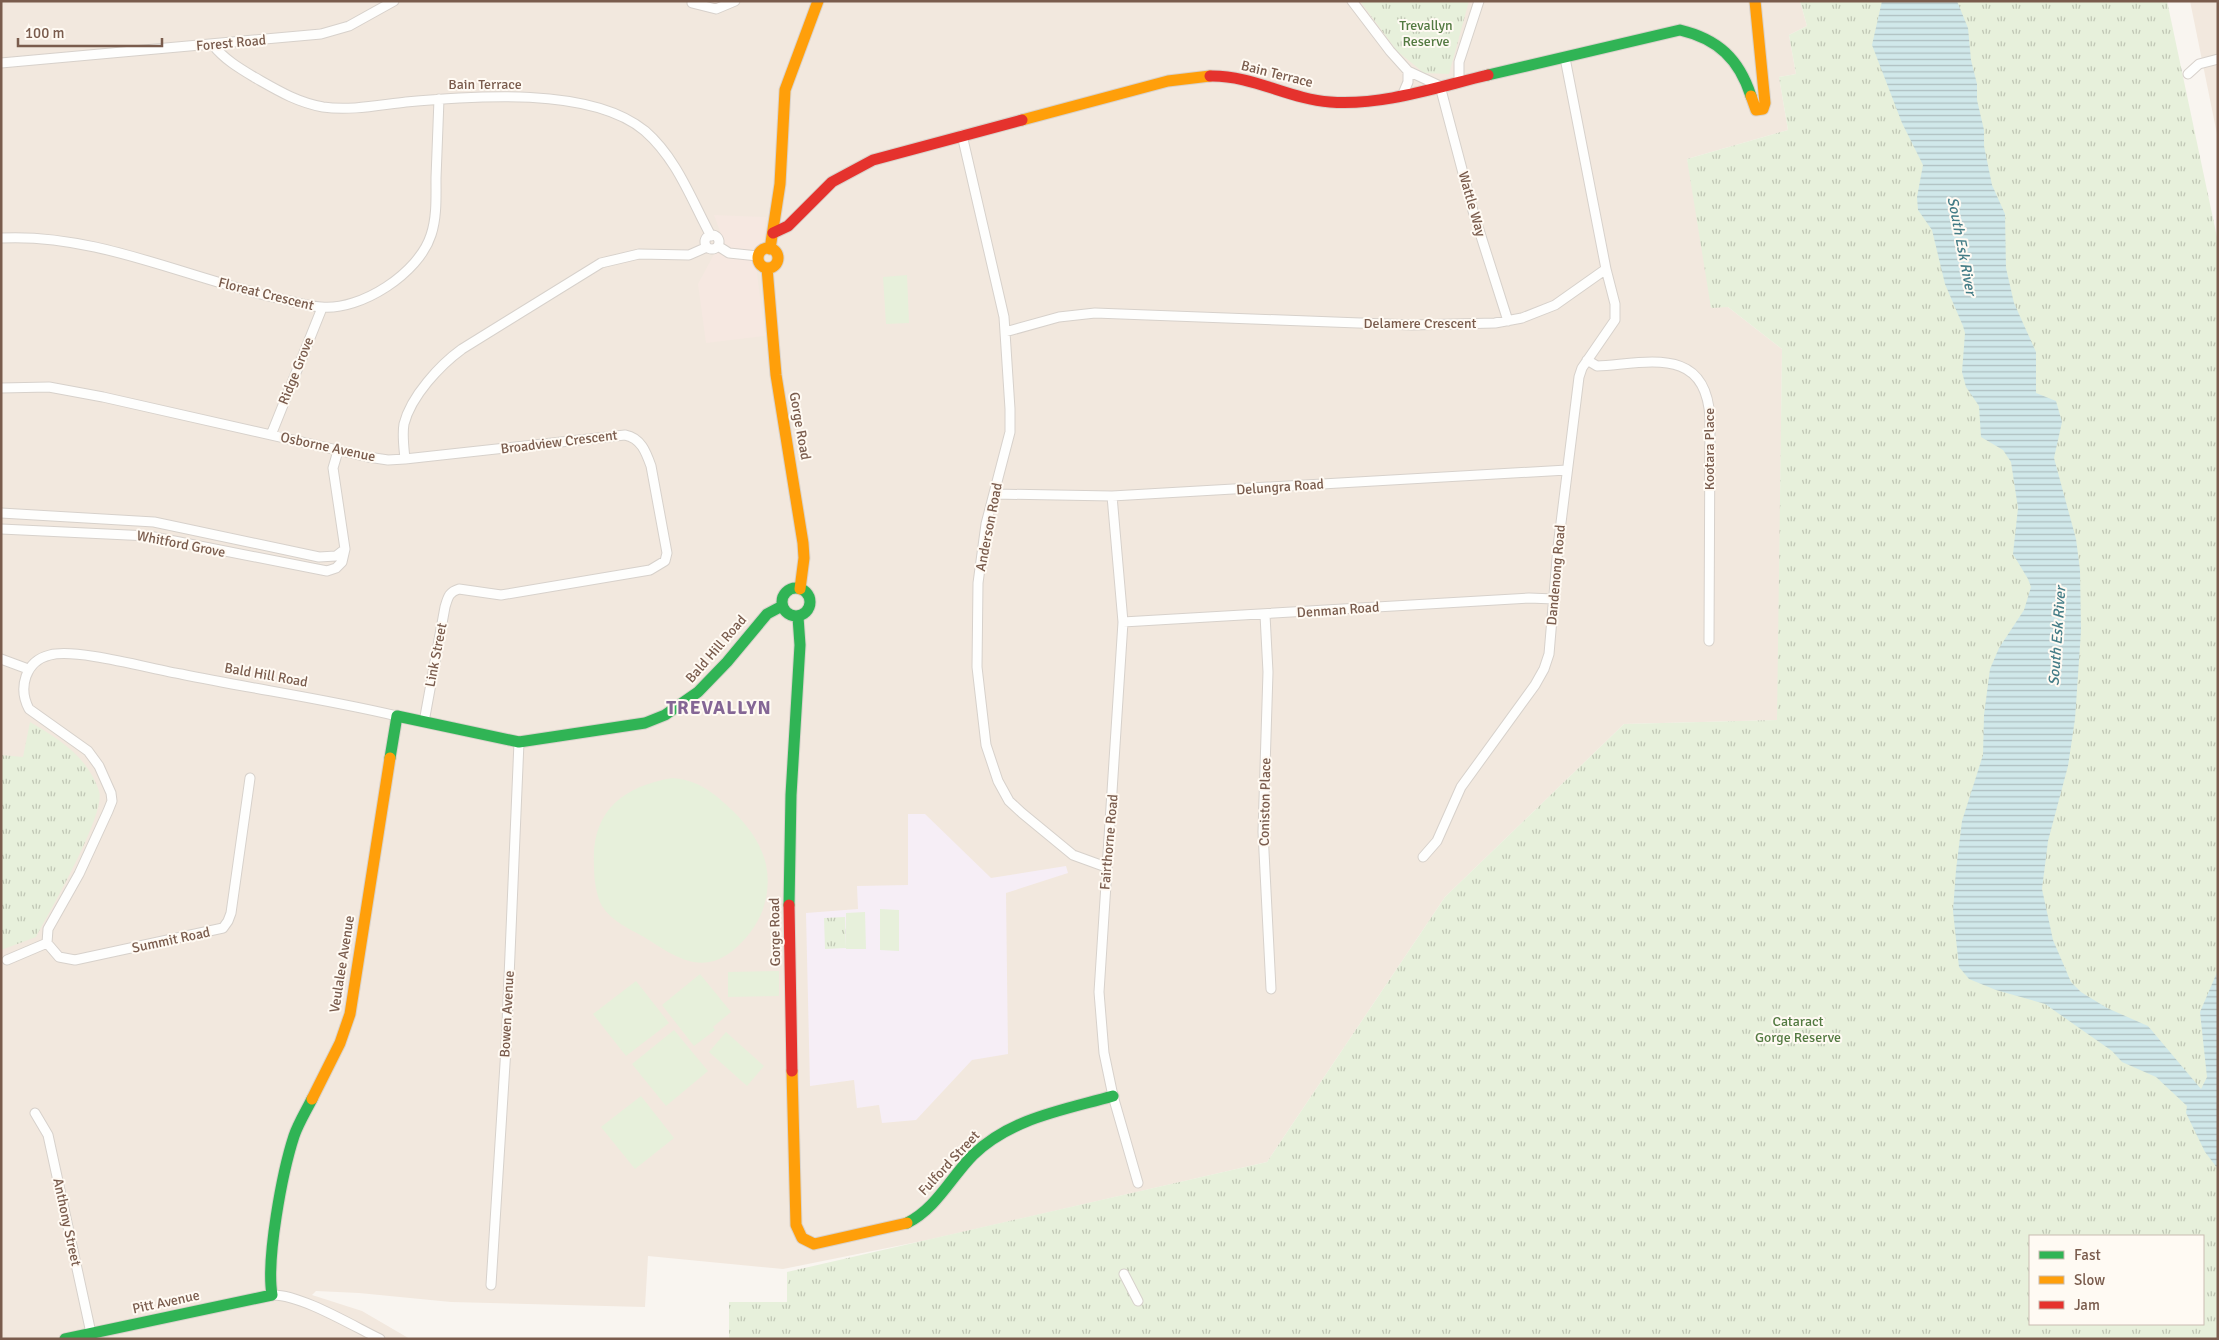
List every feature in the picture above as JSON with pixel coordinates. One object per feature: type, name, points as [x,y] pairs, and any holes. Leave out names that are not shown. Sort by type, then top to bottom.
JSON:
[{"type":"street","name":"Forest Road","points":[[1,63],[299,37],[334,31],[349,26],[394,1]]},
{"type":"street","points":[[693,2],[716,9],[735,1]]},
{"type":"street","points":[[770,249],[780,184],[785,90],[818,1]]},
{"type":"street","points":[[1352,1],[1390,51],[1408,71],[1440,86]]},
{"type":"street","points":[[1459,80],[1459,62],[1479,1]]},
{"type":"street","name":"Bain Terrace","points":[[773,233],[780,232],[788,226],[818,195],[849,171],[873,160],[1114,94],[1191,77],[1235,78],[1330,102],[1367,102],[1402,96],[1459,80],[1654,38],[1675,30],[1686,31],[1718,48],[1736,63],[1743,74],[1756,110],[1759,112],[1763,109],[1765,102],[1755,1]]},
{"type":"street","name":"Bain Terrace","points":[[213,45],[235,65],[283,94],[305,103],[325,107],[352,108],[491,96],[593,106],[615,113],[643,130],[667,154],[711,236]]},
{"type":"street","points":[[1565,58],[1606,269]]},
{"type":"street","points":[[2188,74],[2199,64],[2218,60]]},
{"type":"street","points":[[1402,96],[1408,82],[1408,71]]},
{"type":"street","name":"Wattle Way","points":[[1440,86],[1473,211],[1508,321]]},
{"type":"street","name":"Floreat Crescent","points":[[1,238],[46,238],[96,248],[152,262],[250,292],[322,308],[351,303],[397,280],[408,272],[431,236],[435,210],[439,99]]},
{"type":"street","name":"Anderson Road","points":[[962,135],[1004,317],[1010,409],[1010,432],[994,494],[981,559],[977,604],[979,691],[989,761],[1010,801],[1022,814],[1073,855],[1106,867]]},
{"type":"street","points":[[708,247],[706,242],[711,236],[718,238],[718,246]]},
{"type":"street","points":[[405,459],[404,426],[409,411],[432,377],[446,361],[462,349],[601,262],[639,254],[689,255],[708,247],[713,249],[718,246]]},
{"type":"street","points":[[718,246],[729,252],[758,256]]},
{"type":"street","points":[[770,249],[775,252],[777,258],[775,264],[767,268],[759,263],[758,256],[763,250],[770,249]]},
{"type":"street","name":"Gorge Road","points":[[767,268],[776,375],[797,496],[803,543],[804,558],[800,589]]},
{"type":"street","name":"Delamere Crescent","points":[[1005,332],[1060,317],[1094,313],[1412,325],[1508,321],[1542,312],[1606,269]]},
{"type":"street","name":"Dandenong Road","points":[[1423,857],[1436,841],[1461,787],[1544,669],[1549,654],[1567,470],[1579,377],[1587,360],[1615,320],[1615,304],[1606,269]]},
{"type":"street","name":"Ridge Grove","points":[[271,435],[322,308]]},
{"type":"street","name":"Kootara Place","points":[[1587,360],[1597,366],[1672,363],[1685,367],[1696,375],[1704,386],[1709,398],[1710,418],[1709,641]]},
{"type":"street","name":"Osborne Avenue","points":[[1,388],[49,387],[338,451],[388,460],[405,459]]},
{"type":"street","name":"Broadview Crescent","points":[[405,459],[625,435],[633,436],[640,442],[651,466],[667,553],[665,561],[659,566],[650,570],[501,596],[459,589],[453,591]]},
{"type":"street","points":[[338,451],[333,468],[345,548]]},
{"type":"street","name":"Delungra Road","points":[[994,494],[1112,496],[1567,470]]},
{"type":"street","name":"Fairthorne Road","points":[[1112,496],[1123,622],[1099,992],[1104,1053],[1113,1096],[1138,1183]]},
{"type":"street","name":"Whitford Grove","points":[[1,513],[154,522],[319,557],[336,556],[345,548]]},
{"type":"street","name":"Whitford Grove","points":[[1,529],[149,536],[327,571],[336,568],[342,562],[345,548]]},
{"type":"street","points":[[800,589],[807,594],[810,603],[806,612],[798,616],[786,613],[782,606],[782,598],[787,591],[800,589]]},
{"type":"street","name":"Link Street","points":[[424,722],[445,607],[448,597],[453,591]]},
{"type":"street","name":"Denman Road","points":[[1123,622],[1465,602],[1554,599]]},
{"type":"street","name":"Bald Hill Road","points":[[28,669],[50,655],[86,656],[274,693],[331,700],[520,742],[636,725],[660,719],[690,701],[767,614],[782,606]]},
{"type":"street","name":"Coniston Place","points":[[1265,615],[1268,672],[1263,832],[1271,989]]},
{"type":"street","name":"Gorge Road","points":[[798,616],[800,645],[792,763],[789,935],[796,1225],[799,1234],[808,1243]]},
{"type":"street","points":[[1,659],[28,669],[24,679],[24,690],[25,701],[29,709],[88,751],[99,766],[112,793],[110,806],[79,874],[48,929],[47,943],[7,960]]},
{"type":"street","name":"Veulalee Avenue","points":[[272,1295],[269,1278],[282,1193],[294,1135],[340,1043],[350,1014],[397,716]]},
{"type":"street","name":"Bowen Avenue","points":[[491,1285],[505,1058],[520,742]]},
{"type":"street","name":"Summit Road","points":[[47,943],[59,957],[75,960],[223,928],[228,922],[231,913],[250,778]]},
{"type":"street","name":"Fulford Street","points":[[808,1243],[828,1242],[902,1226],[916,1219],[932,1204],[973,1155],[999,1133],[1017,1124],[1113,1096]]},
{"type":"street","name":"Anthony Street","points":[[35,1113],[48,1135],[91,1333]]},
{"type":"street","points":[[1124,1274],[1138,1301]]},
{"type":"street","points":[[272,1295],[280,1294],[296,1300],[380,1339]]},
{"type":"street","name":"Pitt Avenue","points":[[65,1339],[272,1295]]},
{"type":"shaded area","points":[[1,1],[1800,1],[1807,26],[1789,35],[1796,74],[1779,77],[1788,130],[1687,159],[1728,307],[1782,349],[1778,720],[1624,724],[1445,897],[1267,1162],[932,1239],[783,1269],[648,1256],[645,1307],[451,1302],[316,1291],[312,1295],[362,1311],[410,1339],[1,1339]]},
{"type":"shaded area","points":[[2190,1],[2218,1],[2218,139]]},
{"type":"shaded area","points":[[714,215],[766,217],[763,243],[754,250],[765,336],[706,343],[698,284],[719,245],[721,234]]},
{"type":"shaded area","points":[[908,814],[925,814],[991,878],[1066,866],[1068,873],[1006,893],[1008,1054],[972,1060],[916,1120],[882,1123],[879,1105],[857,1108],[854,1080],[810,1086],[806,913],[858,909],[857,886],[908,885]]},
{"type":"green space","name":"Trevallyn Reserve","points":[[1360,1],[1469,1],[1449,74],[1424,73],[1397,51]]},
{"type":"green space","name":"Cataract Gorge Reserve","points":[[1800,1],[2167,1],[2218,242],[2218,1339],[729,1339],[729,1302],[787,1302],[787,1272],[1267,1162],[1445,897],[1624,724],[1777,720],[1782,349],[1728,307],[1711,308],[1687,159],[1788,130],[1779,77],[1796,74],[1789,35],[1807,26]]},
{"type":"green space","points":[[907,275],[909,323],[886,324],[883,277]]},
{"type":"green space","points":[[30,722],[62,742],[88,768],[99,791],[99,802],[86,840],[64,886],[36,937],[1,950],[1,755],[23,757]]},
{"type":"green space","points":[[672,778],[690,781],[706,789],[733,811],[751,832],[758,844],[767,868],[767,894],[756,924],[738,946],[726,956],[714,961],[702,963],[679,958],[627,928],[610,916],[602,906],[597,892],[594,871],[594,847],[604,817],[613,805],[624,796],[654,782]]},
{"type":"green space","points":[[880,909],[899,910],[899,951],[880,950]]},
{"type":"green space","points":[[865,912],[866,949],[846,949],[846,913]]},
{"type":"green space","points":[[845,917],[846,948],[825,949],[824,918]]},
{"type":"green space","points":[[779,971],[779,996],[728,997],[728,972]]},
{"type":"green space","points":[[700,974],[731,1012],[713,1027],[715,1030],[694,1046],[662,1005]]},
{"type":"green space","points":[[636,981],[669,1023],[626,1056],[593,1014]]},
{"type":"green space","points":[[674,1030],[708,1071],[666,1106],[632,1064]]},
{"type":"green space","points":[[726,1032],[764,1066],[747,1086],[709,1052]]},
{"type":"green space","points":[[641,1096],[674,1138],[635,1169],[601,1127]]},
{"type":"water","name":"South Esk River","points":[[1882,1],[1957,1],[1968,28],[1971,60],[1977,84],[1977,100],[1984,130],[1984,146],[1992,185],[2005,214],[2006,268],[2014,303],[2036,352],[2036,393],[2056,401],[2062,422],[2054,458],[2076,539],[2080,570],[2081,631],[2075,719],[2068,766],[2048,841],[2042,889],[2053,940],[2071,982],[2081,992],[2107,1008],[2148,1026],[2201,1089],[2207,1077],[2200,1012],[2218,970],[2218,1169],[2205,1152],[2186,1113],[2187,1106],[2156,1077],[2122,1062],[2112,1051],[2045,1004],[1996,990],[1969,979],[1959,967],[1953,911],[1956,870],[1962,821],[1983,755],[1984,715],[1990,669],[1999,648],[2024,610],[2031,587],[2013,554],[2018,508],[2011,462],[2003,450],[1981,437],[1979,406],[1966,387],[1962,372],[1965,333],[1945,284],[1932,230],[1918,210],[1917,197],[1923,165],[1902,123],[1872,45]]},
{"type":"traffic: fast","points":[[1488,75],[1680,30],[1705,39],[1725,53],[1740,71],[1751,96]]},
{"type":"traffic: fast","points":[[796,588],[806,592],[810,602],[806,612],[796,616],[786,612],[782,602],[786,592],[796,588]]},
{"type":"traffic: fast","points":[[390,758],[397,716],[519,742],[645,723],[665,715],[698,692],[727,662],[767,614],[782,606]]},
{"type":"traffic: fast","points":[[789,905],[791,795],[800,645],[798,617]]},
{"type":"traffic: fast","points":[[907,1223],[926,1210],[935,1201],[973,1155],[988,1142],[1004,1132],[1057,1111],[1113,1096]]},
{"type":"traffic: fast","points":[[65,1339],[272,1295],[271,1260],[280,1193],[294,1136],[312,1099]]},
{"type":"traffic: slow","points":[[770,249],[780,184],[785,90],[818,1]]},
{"type":"traffic: slow","points":[[1751,96],[1756,110],[1763,109],[1765,103],[1755,1]]},
{"type":"traffic: slow","points":[[1022,120],[1168,81],[1210,76]]},
{"type":"traffic: slow","points":[[768,248],[775,251],[778,258],[775,265],[768,268],[761,265],[758,258],[761,251],[768,248]]},
{"type":"traffic: slow","points":[[767,268],[776,375],[803,543],[804,558],[800,589]]},
{"type":"traffic: slow","points":[[312,1099],[340,1043],[350,1014],[390,758]]},
{"type":"traffic: slow","points":[[792,1071],[796,1225],[802,1238],[814,1244],[907,1223]]},
{"type":"traffic: jam","points":[[1210,76],[1241,79],[1315,100],[1350,102],[1390,98],[1488,75]]},
{"type":"traffic: jam","points":[[773,233],[788,226],[832,182],[873,160],[1022,120]]},
{"type":"traffic: jam","points":[[789,905],[792,1071]]},
{"type":"district","name":"TREVALLYN","points":[[719,708]]}]
